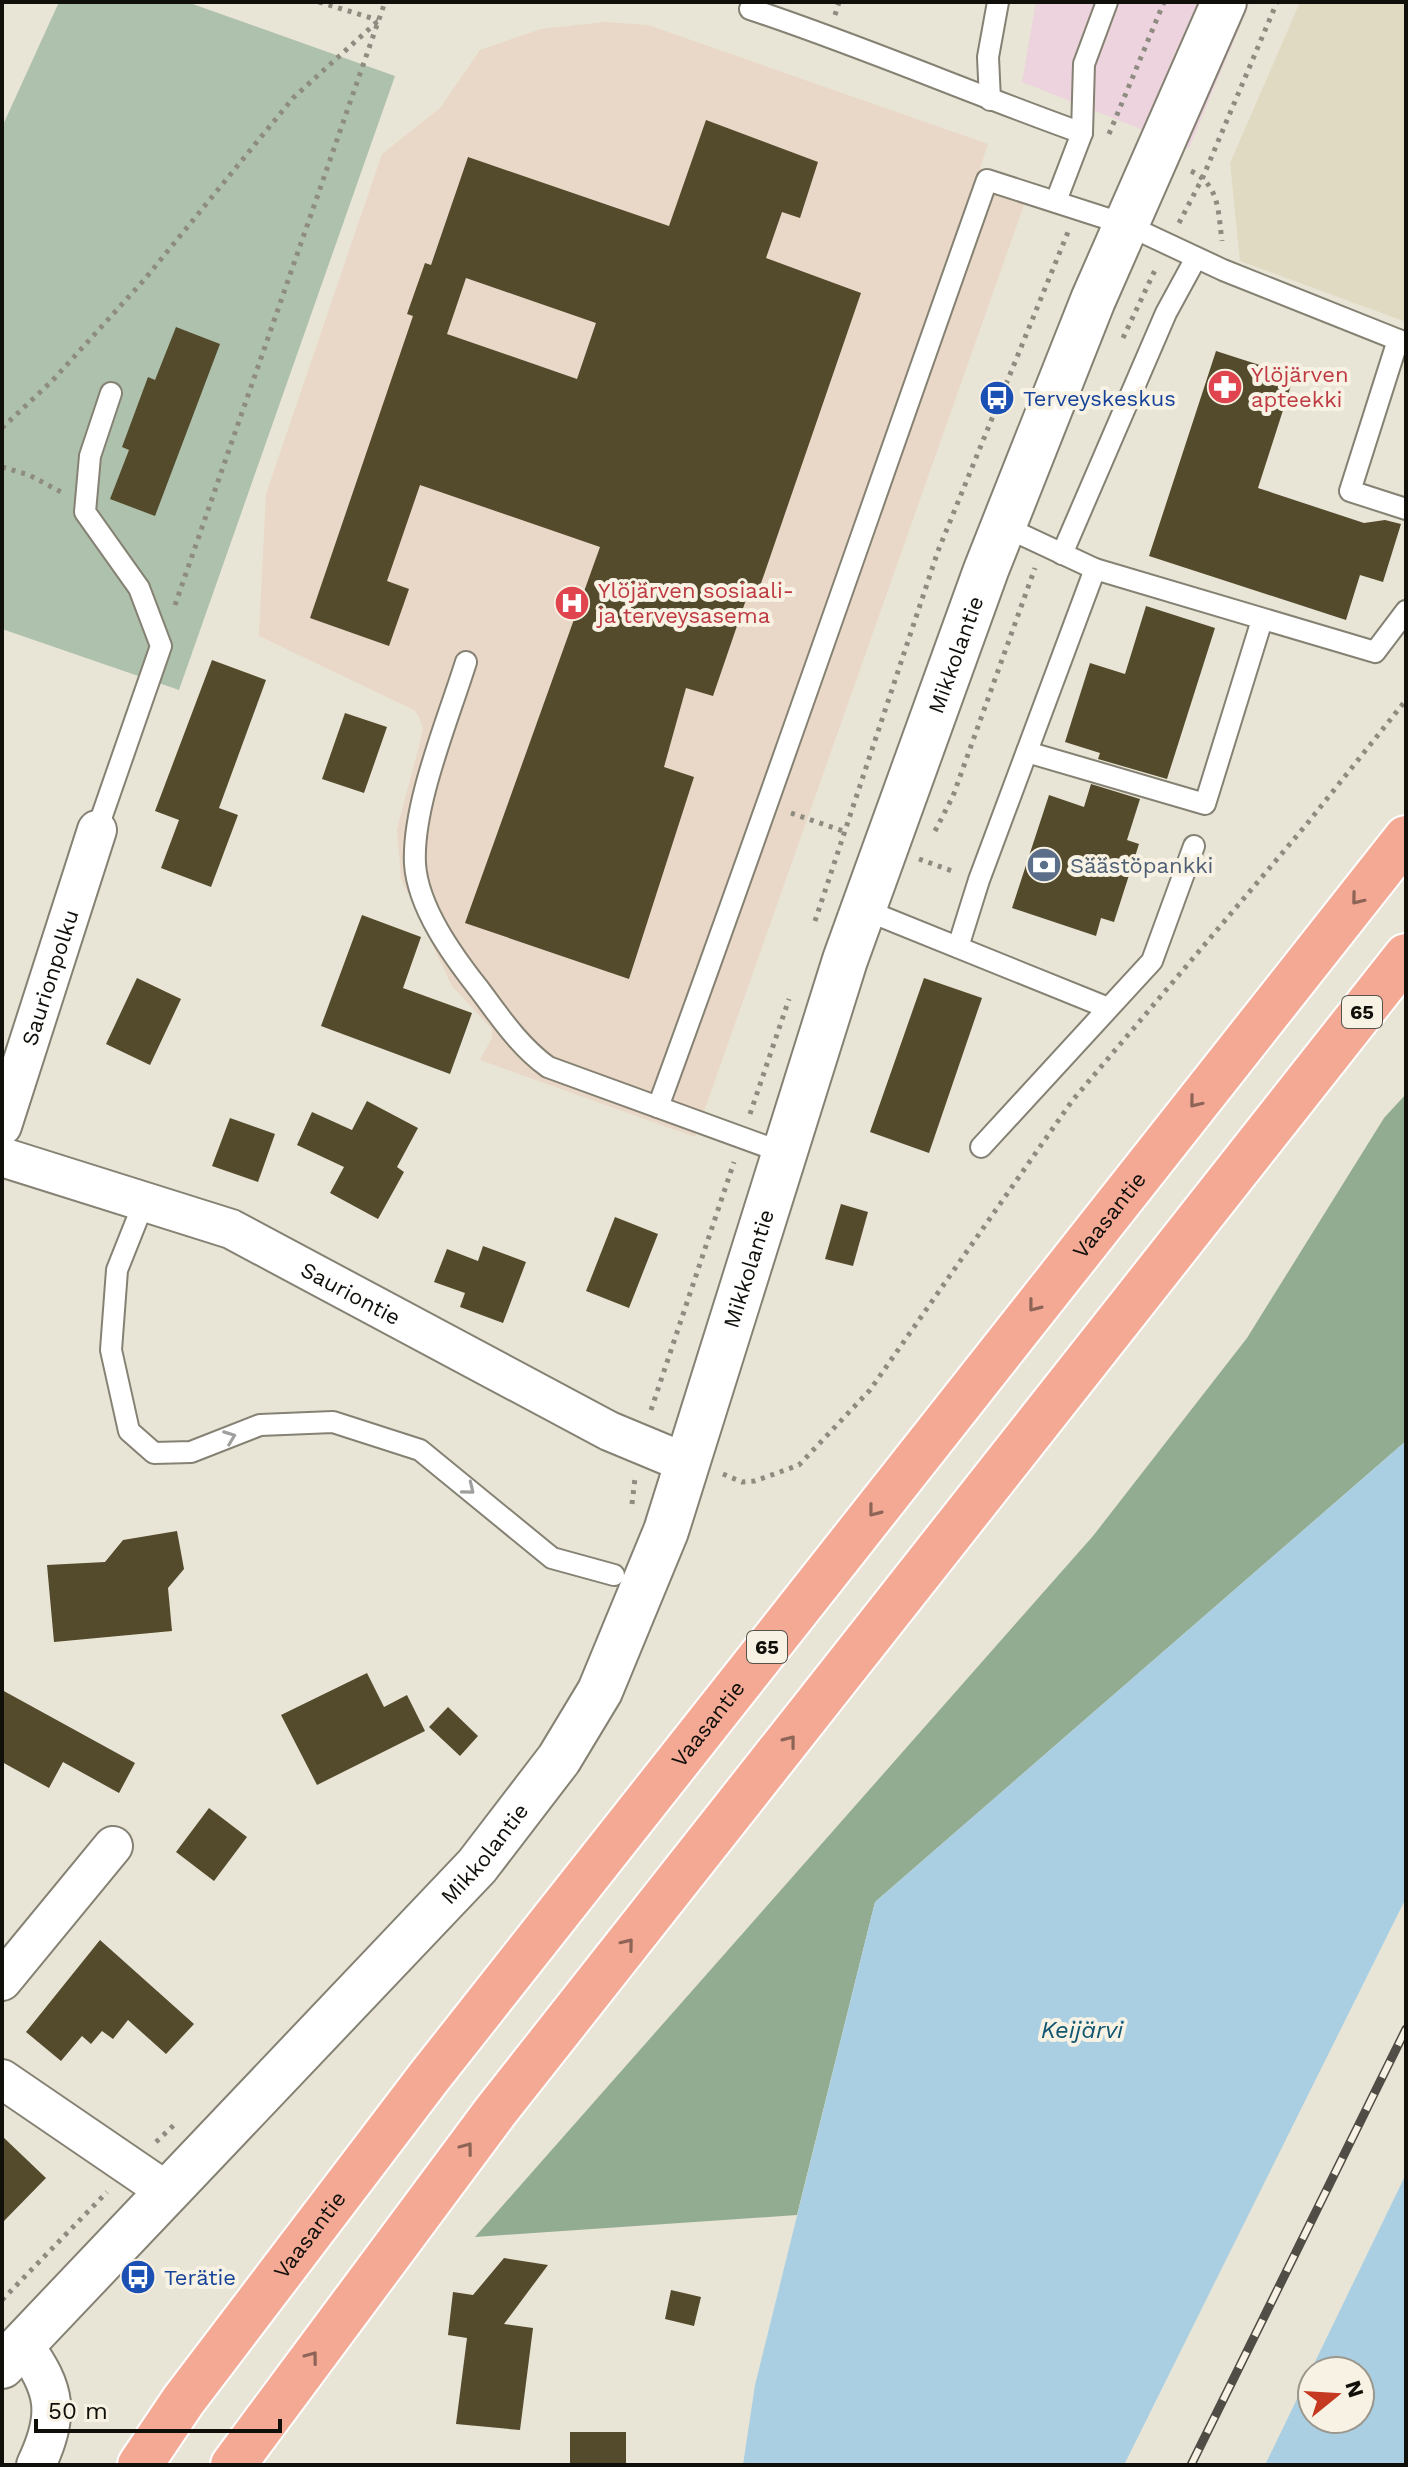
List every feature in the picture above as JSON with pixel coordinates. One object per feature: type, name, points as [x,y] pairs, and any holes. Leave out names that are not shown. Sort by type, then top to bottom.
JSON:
[{"type":"highway","name":"Vaasantie","points":[[140,2465],[183,2401],[429,2077],[1406,838]]},
{"type":"highway","name":"65","points":[[233,2465],[495,2112],[1406,956]]},
{"type":"main road","name":"Mikkolantie","points":[[13,2356],[477,1866],[537,1791],[600,1691],[666,1531],[713,1471],[784,1153],[880,915],[1003,526],[1127,225],[1224,2]]},
{"type":"street","name":"Saurionpolku","points":[[2,1126],[97,830]]},
{"type":"street","name":"Sauriontie","points":[[2,1157],[231,1229],[639,1446],[713,1471]]},
{"type":"street","points":[[2,1981],[113,1846]]},
{"type":"street","points":[[2,2079],[129,2169],[169,2193]]},
{"type":"street","points":[[13,2356],[46,2375],[53,2408],[36,2465]]},
{"type":"lane","points":[[990,100],[988,57],[998,2]]},
{"type":"lane","points":[[1056,201],[1082,133],[1084,64],[1107,2]]},
{"type":"lane","points":[[750,9],[850,42],[990,100],[1082,133]]},
{"type":"lane","points":[[658,1107],[769,805],[844,579],[987,180],[1127,225],[1196,258],[1402,341],[1350,491],[1406,509]]},
{"type":"lane","points":[[1062,554],[1166,313],[1196,258]]},
{"type":"lane","points":[[97,830],[161,646],[139,588],[85,512],[90,456],[111,393]]},
{"type":"lane","points":[[1003,526],[1095,569],[1375,652],[1406,611]]},
{"type":"lane","points":[[958,947],[979,880],[1095,569]]},
{"type":"lane","points":[[1027,752],[1205,804],[1262,620]]},
{"type":"lane","points":[[466,662],[419,813],[415,867],[428,908],[468,975],[533,1056],[548,1067],[784,1153]]},
{"type":"lane","points":[[981,1147],[1152,961],[1194,846]]},
{"type":"lane","points":[[880,915],[1108,1008]]},
{"type":"lane","points":[[144,1202],[117,1270],[111,1350],[129,1431],[154,1453],[191,1452],[260,1425],[333,1422],[420,1450],[552,1558],[614,1575]]},
{"type":"path","points":[[319,2],[379,20]]},
{"type":"path","points":[[161,646],[385,2]]},
{"type":"path","points":[[1107,138],[1164,2]]},
{"type":"path","points":[[1121,344],[1203,177],[1277,2]]},
{"type":"path","points":[[2,428],[52,381],[144,280],[293,98],[379,20]]},
{"type":"path","points":[[812,932],[938,551],[1078,208]]},
{"type":"path","points":[[2,467],[60,491],[85,512]]},
{"type":"path","points":[[933,834],[953,796],[1043,543]]},
{"type":"path","points":[[713,1471],[742,1482],[792,1469],[870,1390],[1072,1101],[1306,825],[1406,700]]},
{"type":"path","points":[[769,805],[843,831]]},
{"type":"path","points":[[880,915],[927,847]]},
{"type":"path","points":[[666,1531],[630,1520],[639,1446],[792,990]]},
{"type":"path","points":[[2,2300],[185,2115]]},
{"type":"shaded area","points":[[1036,2],[1250,2],[1189,148],[1022,82]]},
{"type":"shaded area","points":[[1300,2],[1406,2],[1406,322],[1240,261],[1230,163]]},
{"type":"shaded area","name":"Ylöjärven sosiaali- ja terveysasema","points":[[605,22],[648,25],[988,144],[980,168],[1031,185],[695,1137],[480,1060],[492,1038],[492,1029],[452,986],[401,879],[397,829],[423,728],[419,717],[414,710],[259,636],[266,494],[382,154],[440,108],[480,50],[541,29]]},
{"type":"green space","points":[[59,2],[187,2],[395,76],[179,690],[2,629],[2,127]]},
{"type":"green space","points":[[1406,1094],[1406,1441],[875,1902],[797,2215],[475,2237],[1093,1536],[1247,1338],[1384,1118]]},
{"type":"water","name":"Keijärvi","points":[[1406,1441],[1406,1898],[1124,2465],[743,2465],[755,2385],[875,1902]]},
{"type":"water","points":[[1406,2174],[1406,2465],[1265,2465],[1296,2401],[1296,2435],[1376,2435],[1376,2355],[1318,2355]]},
{"type":"building","points":[[706,120],[818,162],[800,218],[782,212],[766,258],[861,293],[758,592],[750,588],[713,696],[686,688],[664,767],[694,777],[629,979],[465,923],[600,547],[420,485],[387,581],[409,589],[389,646],[310,618],[413,316],[407,314],[425,263],[431,265],[468,157],[669,226]],"holes":[[[466,278],[596,323],[577,379],[447,334]]]},
{"type":"building","points":[[176,327],[220,344],[155,516],[110,499],[129,450],[122,447],[148,377],[155,380]]},
{"type":"building","points":[[1216,351],[1294,376],[1258,488],[1364,523],[1385,520],[1401,524],[1383,582],[1360,575],[1346,620],[1149,556]]},
{"type":"building","points":[[1146,606],[1215,628],[1167,779],[1098,759],[1100,753],[1065,742],[1090,663],[1125,674]]},
{"type":"building","points":[[212,660],[266,680],[219,808],[238,815],[211,887],[161,868],[179,820],[155,811]]},
{"type":"building","points":[[345,713],[387,727],[364,793],[322,779]]},
{"type":"building","points":[[1091,784],[1140,799],[1127,840],[1139,844],[1114,922],[1101,918],[1096,936],[1012,908],[1049,795],[1084,807]]},
{"type":"building","points":[[362,915],[421,937],[403,988],[472,1013],[450,1074],[321,1026]]},
{"type":"building","points":[[137,978],[181,999],[150,1065],[106,1044]]},
{"type":"building","points":[[924,978],[982,998],[929,1153],[870,1132]]},
{"type":"building","points":[[367,1101],[418,1128],[397,1167],[404,1172],[378,1219],[330,1193],[344,1167],[297,1145],[312,1112],[352,1130]]},
{"type":"building","points":[[230,1118],[275,1134],[258,1182],[212,1166]]},
{"type":"building","points":[[841,1204],[868,1212],[853,1266],[825,1259]]},
{"type":"building","points":[[615,1217],[658,1234],[629,1308],[586,1291]]},
{"type":"building","points":[[483,1246],[526,1262],[503,1323],[460,1307],[465,1293],[434,1282],[447,1249],[478,1261]]},
{"type":"building","points":[[177,1531],[184,1569],[168,1588],[172,1631],[54,1642],[47,1565],[105,1562],[123,1540]]},
{"type":"building","points":[[367,1673],[384,1707],[407,1695],[425,1731],[317,1785],[281,1715]]},
{"type":"building","points":[[2,1690],[135,1763],[119,1793],[63,1762],[49,1788],[2,1762]]},
{"type":"building","points":[[448,1707],[478,1736],[460,1756],[429,1727]]},
{"type":"building","points":[[209,1808],[247,1837],[214,1881],[176,1852]]},
{"type":"building","points":[[100,1940],[194,2024],[166,2054],[128,2020],[113,2039],[102,2031],[91,2044],[82,2036],[61,2061],[26,2032]]},
{"type":"building","points":[[2,2136],[46,2178],[2,2223]]},
{"type":"building","points":[[504,2258],[548,2265],[504,2324],[533,2328],[520,2430],[456,2424],[467,2338],[448,2335],[453,2292],[473,2295]]},
{"type":"building","points":[[671,2290],[701,2297],[694,2326],[665,2319]]},
{"type":"building","points":[[570,2432],[626,2432],[626,2465],[570,2465]]},
{"type":"railway","points":[[1191,2465],[1406,2029]]},
{"type":"place","name":"Ylöjärven apteekki","points":[[1225,387]]},
{"type":"place","name":"Terveyskeskus","points":[[997,398]]},
{"type":"place","name":"Ylöjärven sosiaali- ja terveysasema","points":[[572,603]]},
{"type":"place","name":"Säästöpankki","points":[[1044,865]]},
{"type":"place","name":"Terätie","points":[[138,2277]]}]
